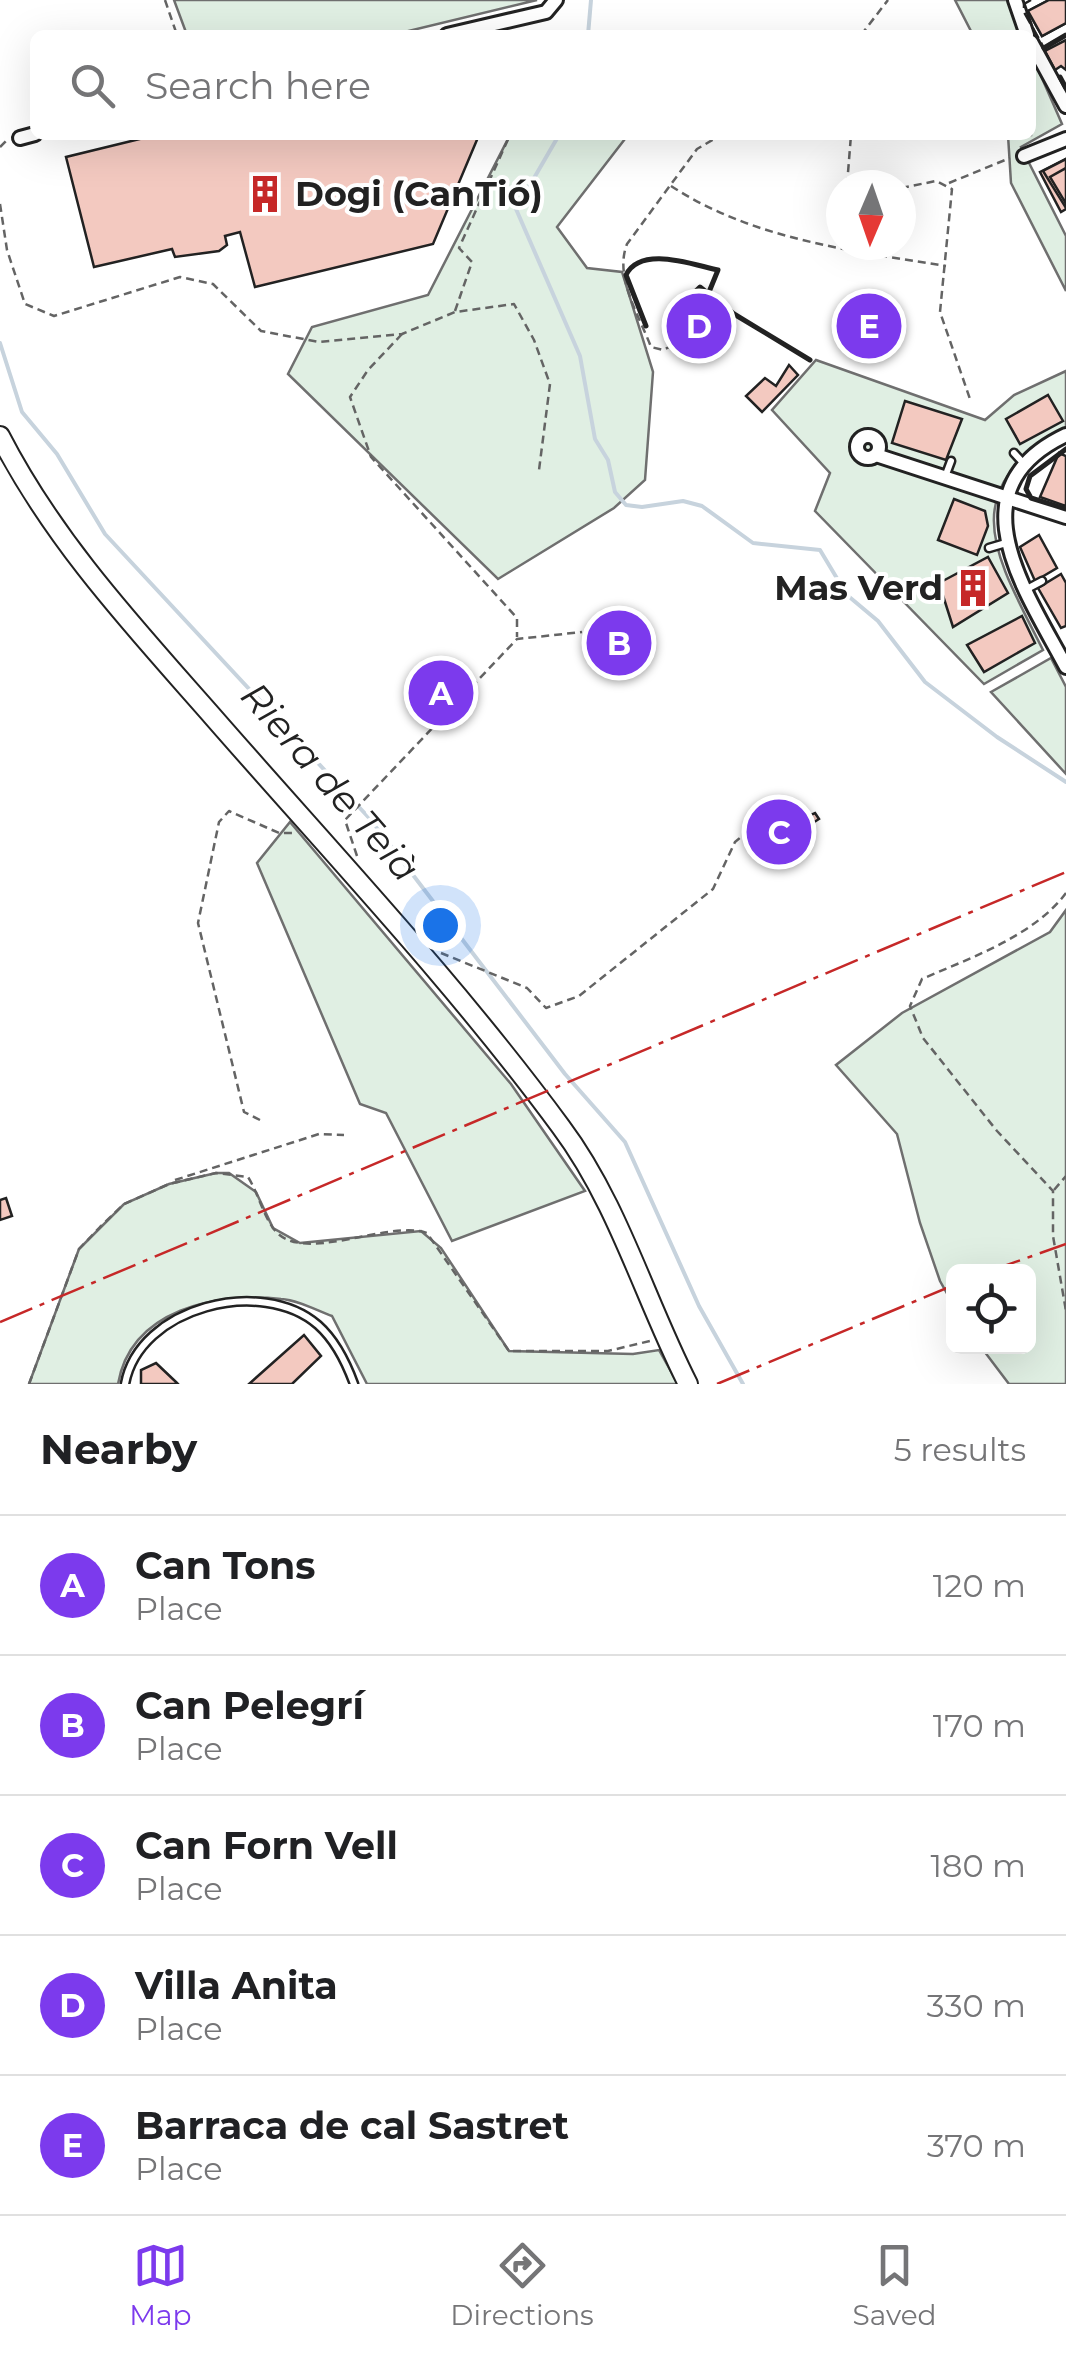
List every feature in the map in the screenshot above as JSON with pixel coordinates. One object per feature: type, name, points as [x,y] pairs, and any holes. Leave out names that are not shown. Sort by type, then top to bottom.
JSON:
[{"type":"street","points":[[469,30],[546,12],[556,0]]},
{"type":"street","points":[[1016,0],[1014,7],[1026,30]]},
{"type":"street","points":[[1041,51],[1066,106]]},
{"type":"street","points":[[20,138],[30,135]]},
{"type":"street","points":[[1024,156],[1066,139]]},
{"type":"street","points":[[1066,435],[1005,496],[1006,543],[1025,590],[1066,667]]},
{"type":"street","points":[[0,436],[30,494],[87,574],[508,1056],[565,1132],[596,1183],[688,1384]]},
{"type":"street","points":[[876,455],[1066,517]]},
{"type":"lane","points":[[1014,453],[1026,472]]},
{"type":"lane","points":[[945,477],[950,461]]},
{"type":"lane","points":[[989,548],[1006,543]]},
{"type":"lane","points":[[1025,590],[1042,581]]},
{"type":"lane","points":[[125,1384],[135,1356],[148,1342],[185,1314],[223,1302],[276,1305],[316,1324],[345,1358],[354,1384]]},
{"type":"path","points":[[165,0],[176,30]]},
{"type":"path","points":[[865,30],[888,0]]},
{"type":"path","points":[[1041,51],[1057,39]]},
{"type":"path","points":[[454,312],[472,262],[459,248],[508,140]]},
{"type":"path","points":[[674,345],[663,350],[651,347],[622,272],[621,258],[697,149],[712,140]]},
{"type":"path","points":[[848,170],[851,140]]},
{"type":"path","points":[[916,187],[947,184],[1002,160],[1024,156]]},
{"type":"path","points":[[947,184],[953,194],[940,312],[970,399]]},
{"type":"path","points":[[670,186],[732,220],[794,238],[946,266]]},
{"type":"path","points":[[0,204],[7,250],[25,304],[54,316],[180,277],[214,284],[262,331],[319,342],[402,334],[454,312],[514,304],[534,340],[550,384],[538,470]]},
{"type":"path","points":[[402,334],[368,370],[350,397],[359,427],[371,457],[516,618],[518,639]]},
{"type":"path","points":[[360,863],[345,820],[518,639],[582,632]]},
{"type":"path","points":[[260,1120],[244,1112],[203,945],[198,908],[220,822],[228,811],[279,833],[290,834],[305,822]]},
{"type":"path","points":[[439,952],[527,988],[546,1008],[579,996],[713,889],[735,842],[759,822]]},
{"type":"path","points":[[1053,1191],[997,1131],[923,1038],[910,1006],[922,979],[988,950],[1051,910],[1066,893]]},
{"type":"path","points":[[29,1384],[79,1249],[124,1204],[187,1173],[319,1134],[344,1135]]},
{"type":"path","points":[[170,1184],[216,1173],[242,1174],[252,1184],[273,1228],[300,1242],[322,1243],[373,1232],[427,1233],[509,1351],[630,1349],[665,1335]]},
{"type":"path","points":[[1066,1176],[1053,1191],[1053,1236],[1066,1311]]},
{"type":"green space","points":[[174,0],[537,0],[413,30],[185,30]]},
{"type":"green space","points":[[955,0],[1008,0],[1021,30],[970,30]]},
{"type":"green space","points":[[1036,64],[1062,124],[1036,139]]},
{"type":"green space","points":[[507,140],[624,140],[557,227],[587,268],[622,272],[653,372],[645,480],[614,508],[498,579],[288,374],[312,327],[428,295]]},
{"type":"green space","points":[[1008,140],[1033,140],[1021,147],[1066,236],[1066,291],[1011,183]]},
{"type":"green space","points":[[816,360],[985,420],[1014,395],[1066,371],[1066,427],[1030,451],[1008,476],[996,501],[994,527],[1000,555],[1043,650],[984,684],[815,511],[830,473],[772,410]]},
{"type":"green space","points":[[1051,658],[1066,687],[1066,774],[991,692]]},
{"type":"green space","points":[[290,822],[511,1084],[585,1191],[452,1241],[386,1113],[360,1104],[257,863]]},
{"type":"green space","points":[[1066,910],[1066,1384],[1009,1384],[986,1354],[1036,1354],[1036,1264],[946,1264],[946,1292],[920,1223],[897,1134],[836,1065],[902,1013],[1050,932]]},
{"type":"green space","points":[[229,1173],[256,1192],[273,1228],[300,1243],[421,1231],[441,1248],[509,1351],[633,1354],[659,1350],[678,1384],[367,1384],[332,1316],[294,1301],[256,1298],[205,1303],[158,1322],[140,1338],[126,1359],[118,1384],[29,1384],[79,1249],[124,1204],[169,1184]]},
{"type":"building","points":[[1049,0],[1066,0],[1066,23],[1042,36],[1028,11]]},
{"type":"building","points":[[1049,0],[1066,0],[1066,23],[1042,36],[1028,11]]},
{"type":"building","points":[[1066,40],[1066,70],[1061,66],[1055,70],[1045,51]]},
{"type":"building","name":"Dogi (CanTió)","points":[[136,140],[477,140],[433,244],[255,287],[240,232],[225,236],[227,245],[219,251],[175,257],[172,249],[94,267],[66,157]]},
{"type":"building","points":[[1066,159],[1066,209],[1061,212],[1040,172]]},
{"type":"building","points":[[1066,159],[1066,208],[1043,171]]},
{"type":"building","points":[[1066,168],[1066,201],[1065,202],[1050,177]]},
{"type":"building","points":[[699,311],[718,328],[704,342],[685,330]]},
{"type":"building","points":[[789,365],[798,375],[762,412],[746,396],[765,378],[776,386]]},
{"type":"building","points":[[1048,395],[1063,421],[1020,444],[1006,419]]},
{"type":"building","points":[[905,401],[962,419],[946,460],[892,443]]},
{"type":"building","points":[[1059,453],[1066,456],[1066,506],[1040,497]]},
{"type":"building","points":[[954,499],[985,511],[988,526],[977,555],[938,540]]},
{"type":"building","points":[[1039,535],[1057,568],[1035,581],[1020,547]]},
{"type":"building","name":"Mas Verd","points":[[988,557],[1008,593],[953,627],[939,583]]},
{"type":"building","points":[[1061,574],[1066,583],[1066,626],[1061,628],[1038,588]]},
{"type":"building","points":[[1022,616],[1035,643],[984,672],[967,645]]},
{"type":"building","points":[[627,626],[635,651],[611,658],[602,635]]},
{"type":"building","points":[[444,676],[459,689],[439,711],[423,698]]},
{"type":"building","points":[[815,813],[819,819],[761,856],[751,837],[780,820],[784,827]]},
{"type":"building","points":[[6,1198],[12,1216],[0,1220],[0,1200]]},
{"type":"building","points":[[304,1335],[321,1356],[292,1384],[249,1384]]},
{"type":"building","points":[[156,1363],[178,1384],[141,1384],[141,1370]]},
{"type":"waterway","points":[[588,30],[591,0]]},
{"type":"waterway","points":[[556,140],[516,209],[580,356],[595,439],[608,460],[615,492],[626,505],[642,507],[683,501],[702,506],[753,543],[820,550],[847,595],[878,621],[925,682],[997,737],[1066,782]]},
{"type":"waterway","name":"Riera de Teià","points":[[0,343],[22,412],[57,454],[105,534],[371,820],[565,1074],[625,1142],[699,1306],[743,1384]]},
{"type":"fence","points":[[1031,0],[1024,4],[1024,12],[1034,30]]},
{"type":"fence","points":[[1036,34],[1044,48]]},
{"type":"wall","points":[[1044,48],[1066,35]]},
{"type":"wall","points":[[1060,77],[1066,88]]},
{"type":"wall","points":[[646,326],[626,275],[633,266],[668,259],[718,270],[709,292]]},
{"type":"wall","points":[[684,329],[671,315],[700,287],[734,314],[810,360]]},
{"type":"wall","points":[[1066,449],[1030,476],[1026,489],[1031,498],[1066,509]]},
{"type":"power","points":[[0,1322],[1066,872]]},
{"type":"power","points":[[1010,1264],[1066,1244]]},
{"type":"power","points":[[717,1384],[946,1288]]},
{"type":"place","name":"Dogi (CanTió)","points":[[265,194]]},
{"type":"place","name":"Villa Anita","points":[[699,326]]},
{"type":"place","name":"Barraca de cal Sastret","points":[[869,326]]},
{"type":"place","name":"Mas Verd","points":[[973,588]]},
{"type":"place","name":"Can Pelegrí","points":[[619,643]]},
{"type":"place","name":"Can Tons","points":[[441,693]]},
{"type":"place","name":"Can Forn Vell","points":[[779,832]]}]
